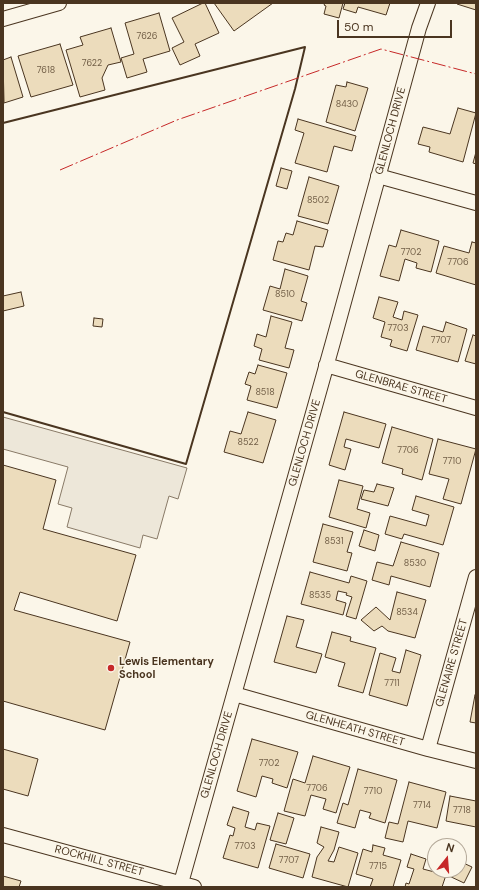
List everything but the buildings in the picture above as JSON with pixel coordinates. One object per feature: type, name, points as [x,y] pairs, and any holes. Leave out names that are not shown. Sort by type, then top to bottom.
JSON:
[{"type":"street","points":[[3,19],[59,3]]},
{"type":"street","name":"GLENLOCH DRIVE","points":[[188,885],[234,694],[419,28],[428,3]]},
{"type":"street","points":[[378,176],[476,203]]},
{"type":"street","name":"GLENBRAE STREET","points":[[326,366],[476,408]]},
{"type":"street","name":"GLENAIRE STREET","points":[[428,750],[476,577]]},
{"type":"street","name":"GLENHEATH STREET","points":[[234,694],[428,750],[476,761]]},
{"type":"street","name":"ROCKHILL STREET","points":[[3,835],[188,885]]},
{"type":"shaded area","points":[[3,417],[187,468],[178,499],[169,496],[157,539],[143,535],[140,548],[67,527],[72,508],[58,504],[68,467],[3,449]]},
{"type":"wall","points":[[3,123],[305,47],[295,89],[186,464],[3,412]]},
{"type":"power","points":[[60,170],[177,120],[381,49],[476,74]]},
{"type":"place","name":"Lewis Elementary School","points":[[111,668]]}]
